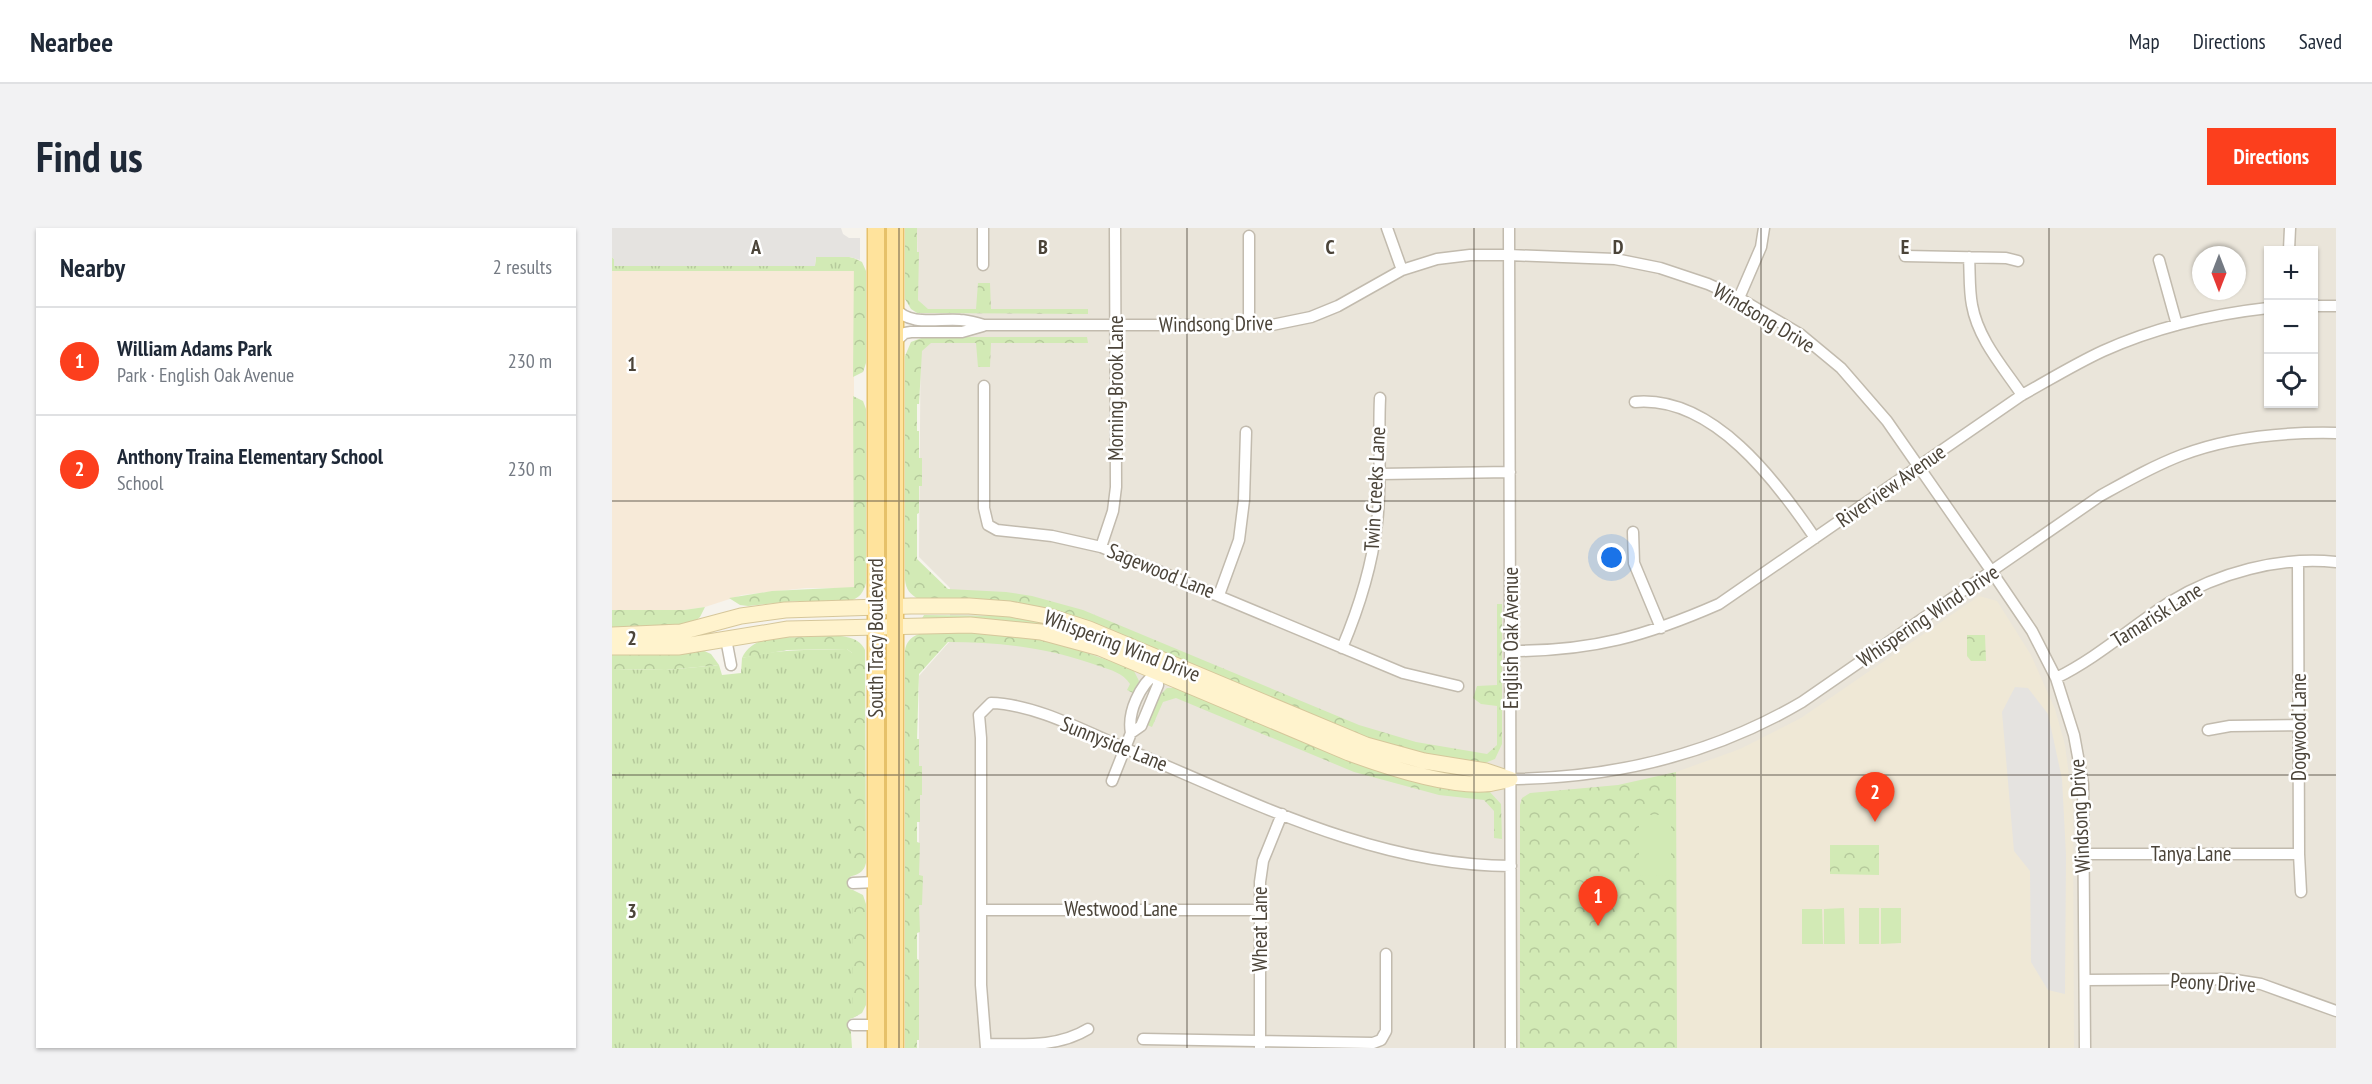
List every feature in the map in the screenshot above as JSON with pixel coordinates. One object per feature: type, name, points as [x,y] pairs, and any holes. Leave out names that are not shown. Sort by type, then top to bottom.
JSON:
[{"type":"main road","name":"South Tracy Boulevard","points":[[876,228],[876,1048]]},
{"type":"main road","name":"South Tracy Boulevard","points":[[895,228],[895,1048]]},
{"type":"street","points":[[983,228],[983,265]]},
{"type":"street","name":"Morning Brook Lane","points":[[1101,547],[1113,511],[1116,487],[1115,228]]},
{"type":"street","points":[[1386,228],[1402,270]]},
{"type":"street","name":"English Oak Avenue","points":[[1509,228],[1512,651],[1511,1048]]},
{"type":"street","points":[[1739,298],[1761,247],[1764,228]]},
{"type":"street","points":[[2289,246],[2290,228]]},
{"type":"street","points":[[1249,236],[1249,326]]},
{"type":"street","name":"Windsong Drive","points":[[895,308],[899,314],[911,319],[962,320],[984,325],[1272,325],[1311,317],[1338,306],[1402,270],[1437,259],[1470,255],[1552,255],[1639,262],[1708,284],[1739,298],[1800,334],[1841,368],[1887,421],[2032,631],[2056,678],[2074,735],[2083,784],[2085,1048]]},
{"type":"street","points":[[1905,256],[2006,258],[2018,261]]},
{"type":"street","points":[[1969,257],[1971,302],[1976,322],[1985,341],[2022,395]]},
{"type":"street","points":[[2159,260],[2176,325]]},
{"type":"street","points":[[2318,306],[2336,306]]},
{"type":"street","name":"Riverview Avenue","points":[[1512,651],[1581,648],[1617,641],[1661,628],[1719,604],[2022,395],[2106,350],[2176,325],[2264,309]]},
{"type":"street","name":"Windsong Drive","points":[[895,342],[905,333],[962,332],[984,325]]},
{"type":"street","name":"Sagewood Lane","points":[[984,386],[984,507],[988,525],[997,530],[1052,536],[1101,547],[1403,673],[1458,687]]},
{"type":"street","name":"Twin Creeks Lane","points":[[1342,648],[1368,573],[1377,523],[1380,474],[1380,398]]},
{"type":"street","points":[[1635,402],[1653,400],[1668,404],[1707,422],[1743,449],[1783,491],[1815,538]]},
{"type":"street","points":[[1219,595],[1239,540],[1244,500],[1246,432]]},
{"type":"street","name":"Whispering Wind Drive","points":[[612,647],[678,647],[788,629],[989,626],[1041,632],[1160,666],[1366,745],[1430,762],[1486,771],[1510,779],[1616,772],[1676,757],[1714,744],[1780,715],[2100,496],[2147,470],[2184,454],[2214,446],[2270,436],[2336,433]]},
{"type":"street","points":[[1380,474],[1510,472]]},
{"type":"street","points":[[1633,532],[1634,563],[1661,628]]},
{"type":"street","name":"Tamarisk Lane","points":[[2056,678],[2078,667],[2168,603],[2189,591],[2239,572],[2298,562],[2336,562]]},
{"type":"street","name":"Dogwood Lane","points":[[2298,562],[2301,892]]},
{"type":"street","name":"Whispering Wind Drive","points":[[612,635],[681,632],[741,616],[785,610],[977,606],[1039,614],[1089,629],[1160,666]]},
{"type":"street","points":[[726,639],[730,665]]},
{"type":"street","points":[[1112,781],[1131,733],[1129,720],[1133,710],[1146,680],[1160,666]]},
{"type":"street","name":"Sunnyside Lane","points":[[986,1046],[981,986],[981,738],[979,714],[991,703],[1003,703],[1080,728],[1282,814],[1372,846],[1417,857],[1469,864],[1511,866]]},
{"type":"street","points":[[2208,730],[2230,726],[2299,725]]},
{"type":"street","name":"Wheat Lane","points":[[1260,1044],[1260,882],[1263,861],[1282,814]]},
{"type":"street","name":"Tanya Lane","points":[[2084,854],[2299,854]]},
{"type":"street","points":[[853,883],[876,882]]},
{"type":"street","name":"Westwood Lane","points":[[981,910],[1260,909]]},
{"type":"street","points":[[1143,1039],[1260,1044],[1373,1043],[1380,1040],[1386,1031],[1386,954]]},
{"type":"street","name":"Peony Drive","points":[[2085,980],[2229,980],[2261,984],[2336,1011]]},
{"type":"street","points":[[853,1025],[876,1025]]},
{"type":"street","points":[[986,1046],[1061,1042],[1088,1029]]},
{"type":"shaded area","points":[[612,228],[841,228],[843,234],[849,238],[860,238],[860,260],[850,257],[816,257],[815,266],[614,266]]},
{"type":"shaded area","points":[[917,228],[2336,228],[2336,1048],[919,1048],[919,676],[950,641],[950,588],[919,557],[921,303],[918,300]]},
{"type":"shaded area","points":[[612,271],[854,271],[854,588],[806,588],[742,595],[705,607],[684,610],[612,610]]},
{"type":"shaded area","points":[[1979,596],[1997,601],[2031,655],[2055,709],[2065,745],[2073,807],[2074,1048],[1677,1048],[1676,772],[1740,749],[1801,718]]},
{"type":"shaded area","points":[[2015,687],[2028,688],[2048,714],[2062,779],[2066,855],[2065,994],[2048,990],[2031,962],[2030,871],[2014,851],[2002,712]]},
{"type":"green space","points":[[905,228],[917,228],[918,300],[928,309],[976,309],[978,283],[990,283],[991,309],[1088,309],[1088,314],[917,313],[911,309],[905,299]]},
{"type":"green space","points":[[612,257],[614,266],[815,265],[816,257],[849,257],[854,258],[854,271],[612,271]]},
{"type":"green space","points":[[854,258],[862,262],[866,271],[866,363],[863,372],[853,377]]},
{"type":"green space","points":[[924,337],[1087,337],[1088,343],[991,343],[990,367],[978,367],[976,343],[931,343],[922,351],[919,404],[917,404],[922,486],[919,486],[919,513],[917,514],[917,559],[948,589],[1006,592],[1032,596],[1083,610],[1359,725],[1416,742],[1487,754],[1497,745],[1497,706],[1481,704],[1473,698],[1477,686],[1497,685],[1497,604],[1502,604],[1502,744],[1495,759],[1485,763],[1429,755],[1369,738],[1098,625],[1055,611],[919,599],[913,596],[907,589],[905,580],[905,356],[911,342]]},
{"type":"green space","points":[[853,396],[863,401],[866,409],[866,583],[861,595],[849,601],[795,601],[740,605],[729,598],[772,591],[854,587]]},
{"type":"green space","points":[[705,607],[700,617],[691,625],[612,629],[612,610],[684,610]]},
{"type":"green space","points":[[1019,614],[1118,647],[921,620],[924,615],[1005,616]]},
{"type":"green space","points":[[968,632],[1029,637],[1055,642],[1133,669],[1139,681],[1135,694],[1127,690],[1130,684],[1120,675],[1081,660],[1044,650],[968,642],[948,642],[919,674],[917,739],[919,739],[919,766],[922,766],[922,795],[920,795],[920,822],[917,822],[917,842],[920,843],[919,875],[923,876],[922,905],[919,905],[920,932],[917,933],[919,1040],[917,1040],[917,1048],[905,1048],[905,650],[908,642],[914,636],[922,633]]},
{"type":"green space","points":[[1967,635],[1985,635],[1986,661],[1971,661],[1967,656]]},
{"type":"green space","points":[[830,636],[855,640],[865,650],[866,863],[861,872],[852,876],[852,653],[847,649],[787,650],[742,658],[753,645],[769,639]]},
{"type":"green space","points":[[847,649],[852,653],[853,660],[852,876],[850,877],[850,889],[853,890],[853,1018],[850,1019],[852,1048],[612,1048],[612,669],[666,670],[719,665],[722,675],[741,673],[742,658],[755,655],[794,650]]},
{"type":"green space","points":[[702,650],[711,654],[719,665],[666,670],[612,669],[612,653]]},
{"type":"green space","points":[[1167,688],[1175,688],[1450,787],[1489,791],[1501,804],[1502,839],[1494,838],[1494,811],[1484,800],[1439,795],[1354,772],[1176,698],[1163,702],[1152,727],[1147,725],[1160,695]]},
{"type":"green space","points":[[1676,772],[1677,1048],[1520,1048],[1520,805],[1522,798],[1530,793],[1618,785]]},
{"type":"green space","points":[[1639,815],[1671,815],[1671,876],[1639,875]]},
{"type":"green space","points":[[1830,845],[1879,845],[1879,875],[1830,874]]},
{"type":"green space","points":[[853,890],[863,895],[866,904],[866,1005],[862,1013],[853,1018]]},
{"type":"green space","points":[[1844,908],[1845,944],[1824,944],[1824,909]]},
{"type":"green space","points":[[1859,908],[1879,908],[1879,944],[1859,944]]},
{"type":"green space","points":[[1881,908],[1901,908],[1901,943],[1881,944]]},
{"type":"green space","points":[[1802,909],[1822,909],[1823,944],[1802,944]]},
{"type":"place","name":"Anthony Traina Elementary School","points":[[1875,822]]},
{"type":"place","name":"William Adams Park","points":[[1598,926]]}]
